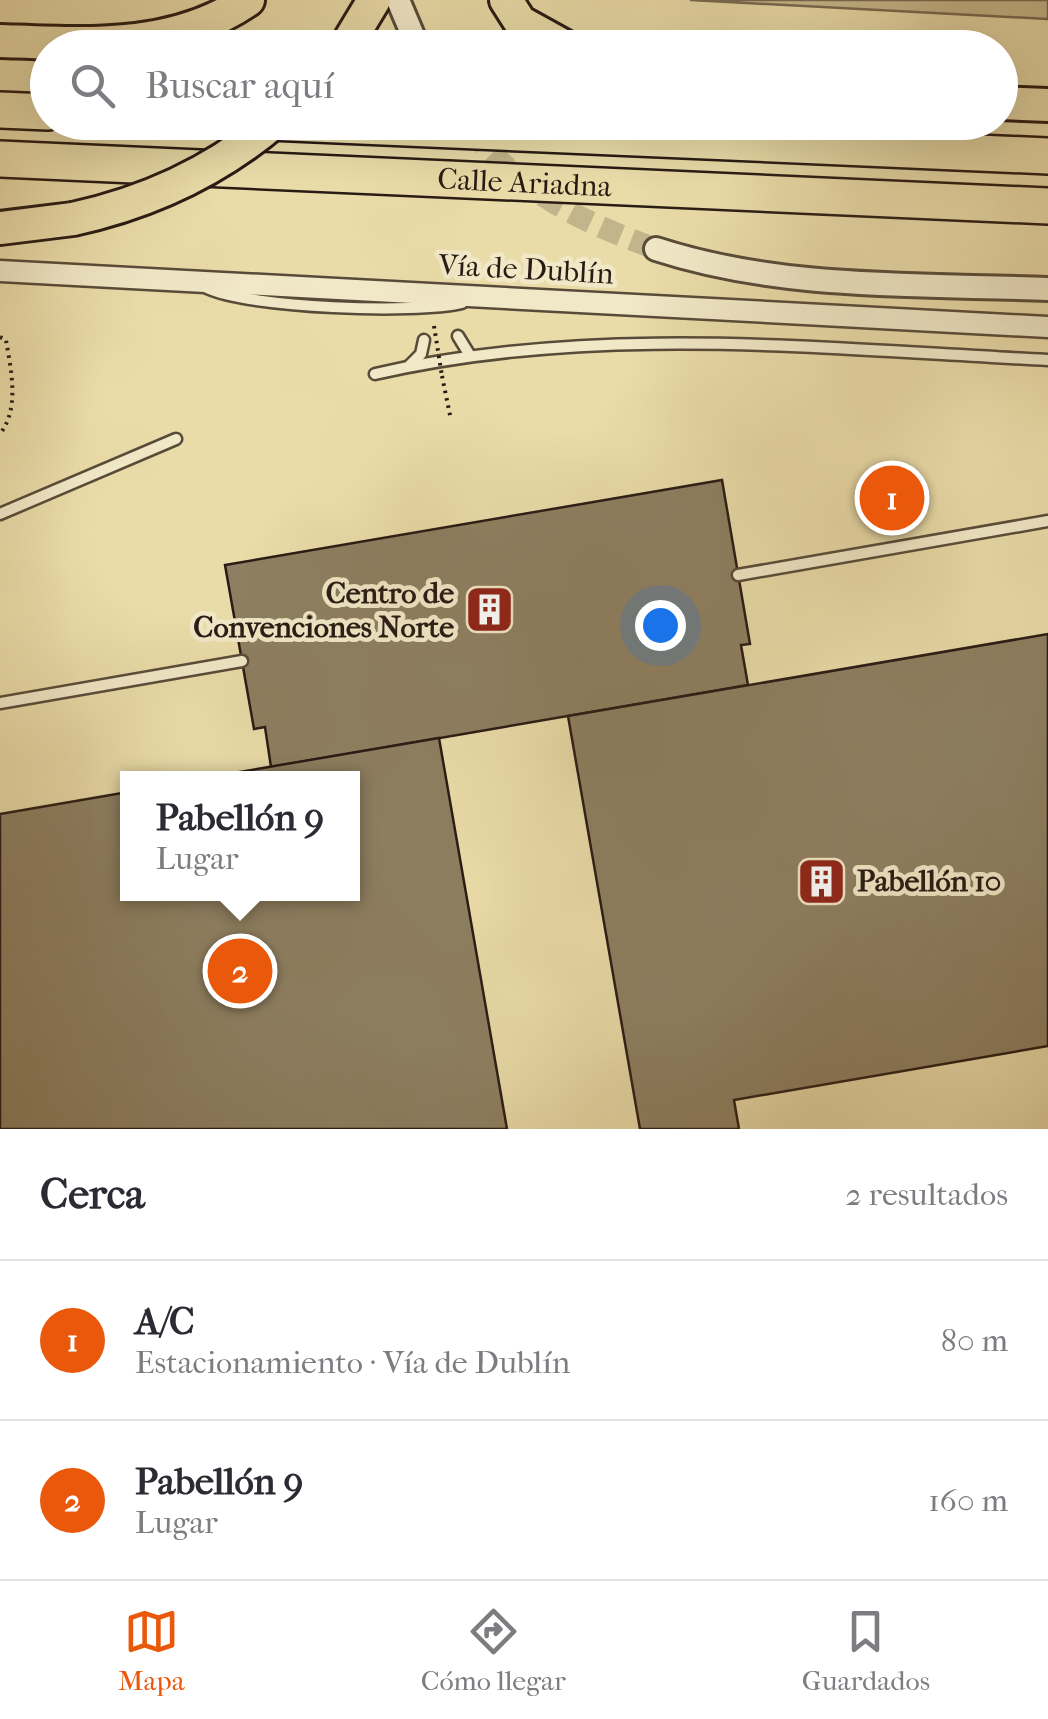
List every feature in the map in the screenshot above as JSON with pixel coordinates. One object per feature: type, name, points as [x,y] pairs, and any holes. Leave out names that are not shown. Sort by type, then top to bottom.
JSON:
[{"type":"highway","points":[[186,30],[220,19],[248,0]]},
{"type":"highway","points":[[356,30],[374,0]]},
{"type":"highway","points":[[506,0],[520,22],[534,30]]},
{"type":"highway","points":[[0,41],[30,42]]},
{"type":"highway","points":[[0,58],[30,60]]},
{"type":"highway","points":[[1018,103],[1048,104]]},
{"type":"highway","points":[[0,110],[30,111]]},
{"type":"highway","points":[[0,228],[116,210],[192,177],[250,140]]},
{"type":"highway","name":"Calle Ariadna","points":[[683,140],[1048,156]]},
{"type":"highway","name":"Calle Ariadna","points":[[0,160],[1048,206]]},
{"type":"street","points":[[398,0],[411,30]]},
{"type":"street","points":[[656,249],[700,263],[762,275],[1048,290]]},
{"type":"street","name":"Vía de Dublín","points":[[0,271],[1048,328]]},
{"type":"lane","points":[[458,336],[470,354]]},
{"type":"lane","points":[[409,366],[421,354],[424,340]]},
{"type":"lane","points":[[375,374],[470,354],[567,344],[639,342],[1048,360]]},
{"type":"lane","points":[[0,514],[176,440]]},
{"type":"lane","points":[[738,575],[1048,521]]},
{"type":"lane","points":[[0,704],[242,661]]},
{"type":"path","points":[[434,326],[450,420]]},
{"type":"path","points":[[0,337],[6,340],[14,382],[7,426],[0,434]]},
{"type":"shaded area","points":[[690,0],[1048,0],[1048,19]]},
{"type":"building","name":"Centro de Convenciones Norte","points":[[722,480],[750,644],[741,645],[748,685],[271,767],[265,727],[254,729],[225,565]]},
{"type":"building","name":"Pabellón 10","points":[[1048,634],[1048,1046],[734,1100],[739,1129],[640,1129],[568,716]]},
{"type":"building","points":[[439,738],[507,1129],[0,1129],[0,814],[120,793],[120,901],[360,901],[360,771],[245,771]]},
{"type":"tunnel","points":[[480,140],[512,172],[554,203],[656,249]]},
{"type":"place","name":"A/C","points":[[892,498]]},
{"type":"place","name":"Centro de Convenciones Norte","points":[[489,610]]},
{"type":"place","name":"Pabellón 10","points":[[822,881]]},
{"type":"place","name":"Pabellón 9","points":[[240,971]]}]
